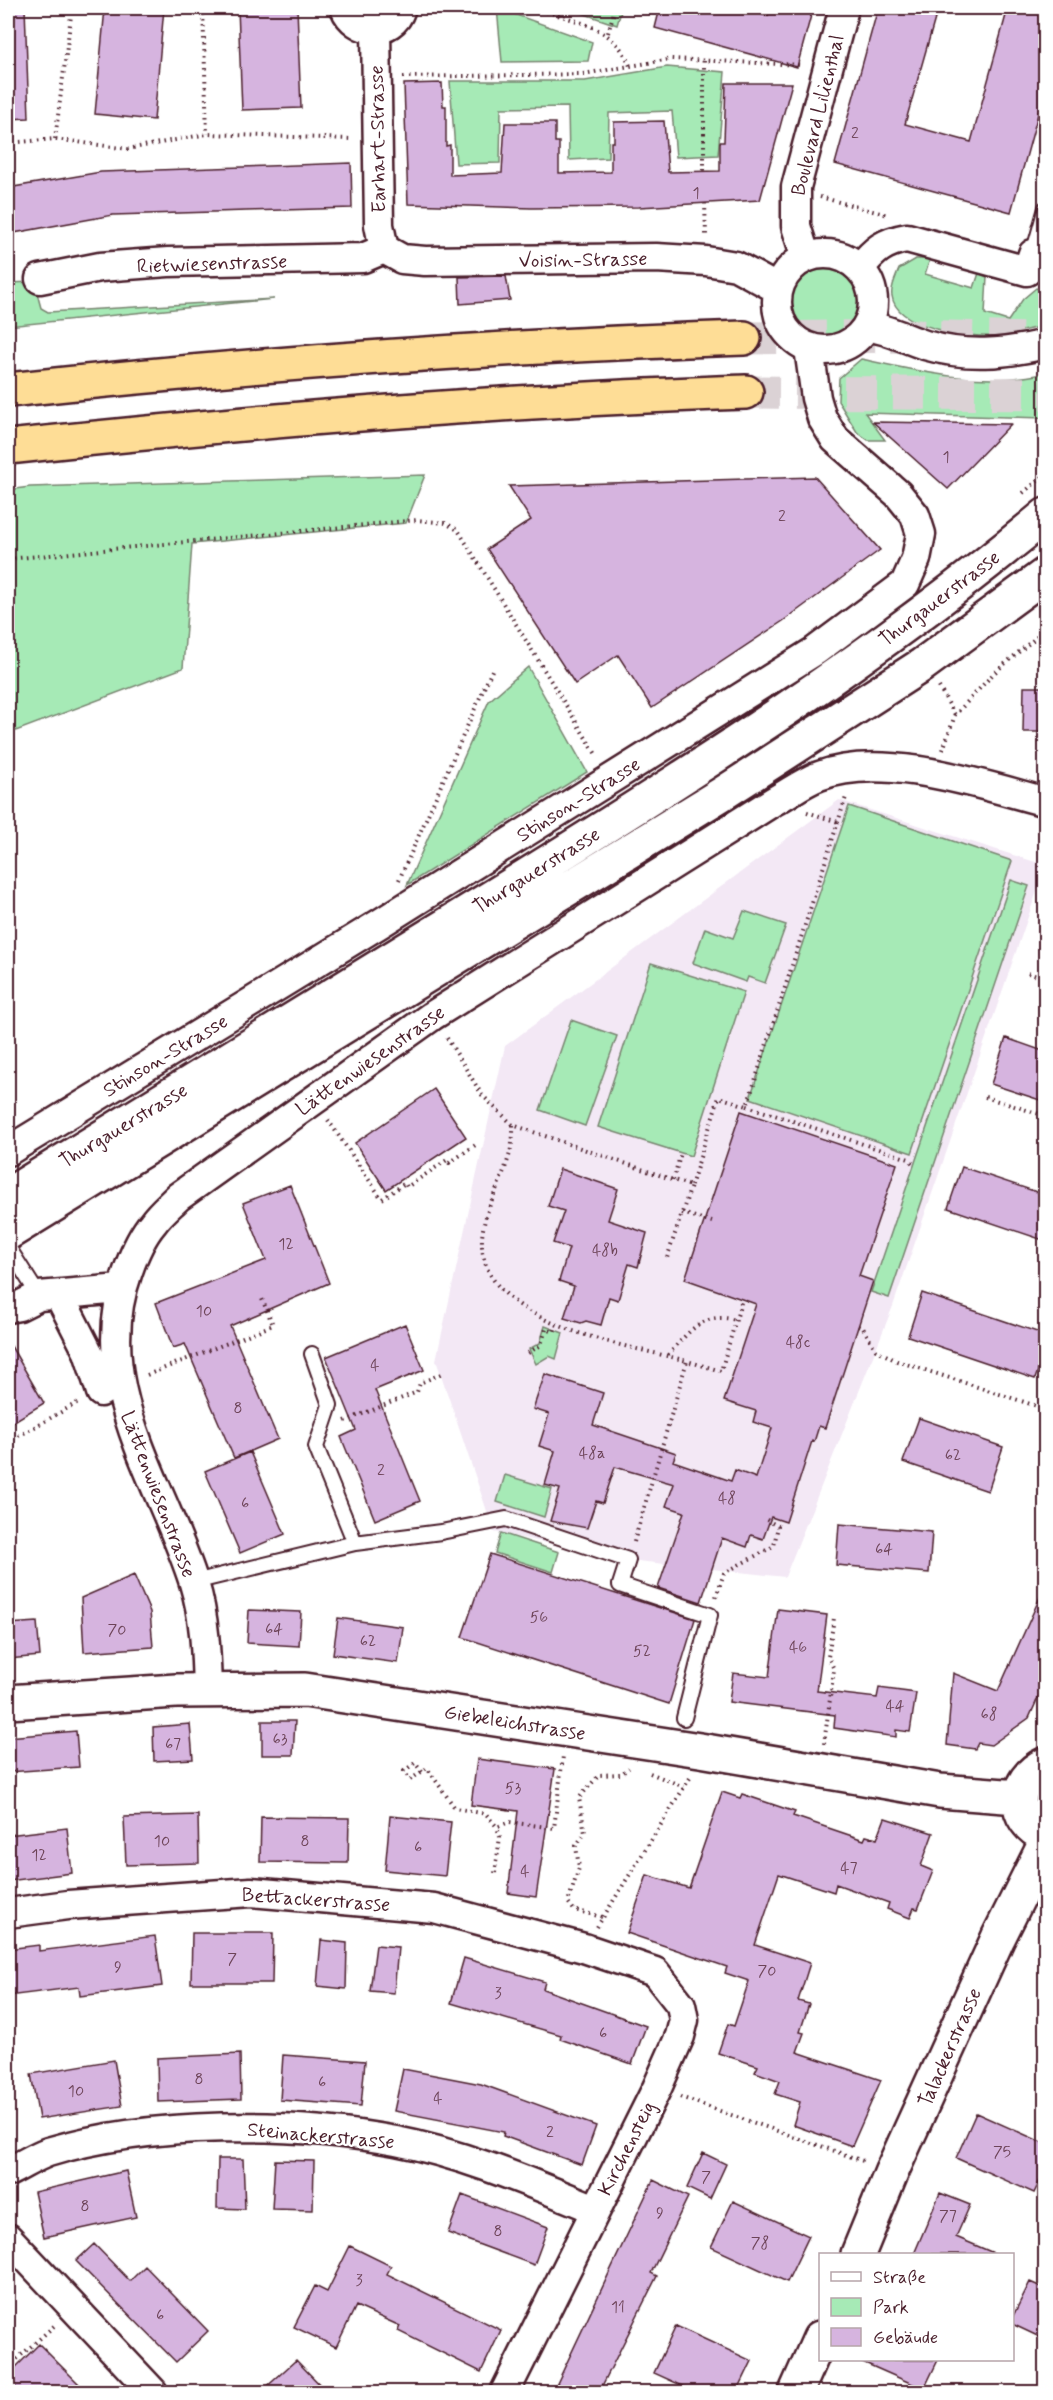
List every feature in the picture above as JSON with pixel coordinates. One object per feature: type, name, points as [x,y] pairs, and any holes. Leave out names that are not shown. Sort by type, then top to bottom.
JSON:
[{"type":"highway","points":[[8,390],[450,351],[744,338]]},
{"type":"highway","points":[[8,447],[201,427],[465,405],[746,392]]},
{"type":"main road","name":"Thurgauerstrasse","points":[[8,1195],[700,768],[861,658],[942,598],[1033,505]]},
{"type":"main road","name":"Thurgauerstrasse","points":[[8,1233],[744,780],[922,665],[1046,574]]},
{"type":"main road","name":"Giebeleichstrasse","points":[[8,1702],[207,1690],[304,1690],[688,1749],[940,1791],[1018,1797]]},
{"type":"main road","points":[[1046,1764],[1027,1775],[1018,1797],[1020,1810],[1026,1822],[1036,1832],[1046,1836]]},
{"type":"main road","name":"Talackerstrasse","points":[[858,2253],[892,2172],[994,1948],[1046,1842]]},
{"type":"main road","points":[[796,2392],[819,2340]]},
{"type":"street","points":[[345,8],[357,24],[376,29],[394,20],[401,8]]},
{"type":"street","name":"Boulevard Lilienthal","points":[[806,258],[796,226],[796,187],[844,8]]},
{"type":"street","name":"Earhart-Strasse","points":[[376,29],[379,225],[384,249]]},
{"type":"street","points":[[860,268],[875,249],[890,241],[907,238],[1027,271],[1033,254]]},
{"type":"street","name":"Rietwiesenstrasse","points":[[40,279],[100,267],[168,262],[363,258],[384,249]]},
{"type":"street","name":"Voisin-Strasse","points":[[384,249],[402,259],[425,261],[656,258],[714,262],[736,266],[778,289]]},
{"type":"street","points":[[825,254],[844,258],[860,268],[869,281],[873,296],[873,312],[867,327],[856,340],[842,348],[825,351],[809,348],[793,339],[782,325],[777,307],[778,289],[789,271],[806,258],[825,254]]},
{"type":"street","points":[[867,327],[881,328],[923,344],[954,352],[1003,352],[1046,344]]},
{"type":"street","name":"Stinson-Strasse","points":[[8,1151],[379,924],[815,651],[905,584],[916,559],[921,534],[915,515],[898,494],[835,439],[819,408],[809,348]]},
{"type":"street","name":"Lättenwiesenstrasse","points":[[207,1690],[205,1625],[194,1582],[124,1407],[115,1332],[121,1289],[135,1251],[152,1223],[178,1197],[432,1016],[774,801],[820,776],[861,768],[935,773],[1046,802]]},
{"type":"street","points":[[8,1308],[19,1306],[43,1292],[121,1289]]},
{"type":"street","points":[[43,1292],[88,1352],[101,1392]]},
{"type":"street","name":"Bettackerstrasse","points":[[8,1913],[68,1905],[250,1892],[434,1908],[584,1948]]},
{"type":"street","name":"Kirchensteig","points":[[505,2392],[657,2088],[680,2036],[684,2020],[681,2005],[655,1972],[584,1948]]},
{"type":"street","name":"Steinackerstrasse","points":[[8,2172],[47,2153],[137,2133],[263,2126],[397,2141],[504,2172],[595,2209]]},
{"type":"street","points":[[8,2238],[72,2309],[153,2392]]},
{"type":"lane","points":[[1033,254],[1046,208]]},
{"type":"lane","points":[[8,1247],[43,1292]]},
{"type":"lane","points":[[312,1354],[330,1406],[316,1447],[355,1544]]},
{"type":"lane","points":[[194,1582],[355,1544],[441,1532],[506,1519],[628,1560],[620,1585],[710,1615],[684,1718]]},
{"type":"path","points":[[55,140],[72,8]]},
{"type":"path","points":[[203,8],[207,134]]},
{"type":"path","points":[[535,8],[608,33],[625,51],[630,66]]},
{"type":"path","points":[[608,33],[615,8]]},
{"type":"path","points":[[393,77],[582,74],[671,59],[809,65]]},
{"type":"path","points":[[704,61],[704,172]]},
{"type":"path","points":[[8,143],[55,140],[128,149],[207,134],[359,139]]},
{"type":"path","points":[[705,203],[706,244]]},
{"type":"path","points":[[1033,505],[1046,474]]},
{"type":"path","points":[[8,559],[296,530],[417,520],[444,522],[458,530],[598,757]]},
{"type":"path","points":[[935,773],[955,715],[994,673],[1046,629]]},
{"type":"path","points":[[379,924],[493,668]]},
{"type":"path","points":[[934,678],[955,715]]},
{"type":"path","points":[[747,1106],[850,786]]},
{"type":"path","points":[[824,817],[838,822]]},
{"type":"path","points":[[1028,972],[1046,979]]},
{"type":"path","points":[[432,1016],[482,1095],[513,1125],[691,1186]]},
{"type":"path","points":[[985,1097],[1046,1116]]},
{"type":"path","points":[[668,1258],[719,1098],[909,1159],[915,1166]]},
{"type":"path","points":[[324,1114],[382,1199],[405,1184],[407,1187],[447,1160],[449,1163],[477,1144]]},
{"type":"path","points":[[513,1125],[514,1142],[484,1224],[482,1248],[487,1269],[499,1290],[513,1302],[556,1325],[721,1371],[742,1299]]},
{"type":"path","points":[[673,1180],[681,1153]]},
{"type":"path","points":[[682,1213],[712,1222]]},
{"type":"path","points":[[144,1376],[273,1325],[262,1299]]},
{"type":"path","points":[[668,1356],[697,1323],[726,1317],[736,1320]]},
{"type":"path","points":[[528,1353],[542,1345],[546,1329],[554,1332],[556,1325]]},
{"type":"path","points":[[858,1326],[863,1328],[876,1350],[897,1361],[1046,1409]]},
{"type":"path","points":[[628,1560],[687,1361]]},
{"type":"path","points":[[326,1418],[340,1424],[417,1392],[420,1383],[441,1374]]},
{"type":"path","points":[[8,1442],[55,1413],[101,1392]]},
{"type":"path","points":[[710,1615],[724,1573],[774,1546],[778,1526],[765,1520]]},
{"type":"path","points":[[823,1751],[834,1670],[828,1657],[834,1618]]},
{"type":"path","points":[[497,1827],[509,1822],[554,1828],[565,1746]]},
{"type":"path","points":[[422,1772],[415,1762],[404,1771],[410,1780],[422,1772],[427,1768],[455,1808],[486,1814],[497,1827],[500,1837],[495,1873]]},
{"type":"path","points":[[603,1917],[574,1910],[568,1902],[579,1868],[576,1846],[585,1833],[579,1798],[599,1775],[621,1774],[632,1766]]},
{"type":"path","points":[[642,1770],[684,1787]]},
{"type":"path","points":[[584,1948],[693,1772]]},
{"type":"path","points":[[657,2088],[876,2166]]},
{"type":"path","points":[[8,2367],[72,2309]]},
{"type":"shaded area","points":[[839,800],[1045,865],[1045,868],[893,1306],[785,1577],[628,1560],[494,1532],[436,1360],[505,1046]]},
{"type":"green space","points":[[497,8],[592,42],[588,61],[502,62]]},
{"type":"green space","points":[[577,8],[622,8],[617,25],[576,11]]},
{"type":"green space","points":[[667,67],[725,72],[718,155],[676,157],[672,111],[609,113],[608,158],[569,160],[568,107],[501,108],[500,163],[456,164],[450,81],[585,81]]},
{"type":"green space","points":[[916,259],[930,259],[925,274],[974,288],[979,273],[987,277],[985,314],[1008,321],[1023,299],[1036,288],[1045,291],[1045,326],[1001,335],[969,335],[936,329],[906,316],[897,307],[892,293],[899,269]]},
{"type":"green space","points":[[825,266],[845,272],[855,282],[861,302],[855,322],[845,332],[825,338],[805,332],[795,322],[789,302],[795,282],[805,272]]},
{"type":"green space","points":[[34,282],[41,308],[48,312],[274,299],[8,326],[8,283]]},
{"type":"green space","points":[[861,359],[953,377],[976,379],[1022,377],[1045,373],[1045,418],[865,413],[885,440],[868,440],[857,432],[838,401],[839,378]]},
{"type":"green space","points":[[425,475],[406,523],[192,544],[183,668],[8,734],[8,490],[30,487]]},
{"type":"green space","points":[[528,667],[587,772],[407,885],[489,701]]},
{"type":"green space","points":[[849,806],[1012,861],[912,1153],[750,1098]]},
{"type":"green space","points":[[1011,880],[1029,886],[889,1298],[871,1292]]},
{"type":"green space","points":[[744,911],[786,925],[765,983],[748,977],[746,982],[693,963],[705,928],[733,938]]},
{"type":"green space","points":[[651,963],[744,992],[691,1156],[598,1127]]},
{"type":"green space","points":[[571,1020],[617,1036],[585,1126],[540,1110]]},
{"type":"green space","points":[[545,1326],[563,1333],[556,1359],[549,1356],[536,1364],[529,1349],[540,1343]]},
{"type":"green space","points":[[505,1475],[552,1489],[544,1517],[497,1502]]},
{"type":"green space","points":[[501,1533],[559,1552],[553,1572],[495,1553]]},
{"type":"building","points":[[8,8],[25,8],[29,118],[8,119]]},
{"type":"building","points":[[105,8],[164,8],[154,120],[95,114]]},
{"type":"building","points":[[238,8],[297,8],[301,108],[242,110]]},
{"type":"building","points":[[660,8],[736,8],[768,16],[770,8],[813,8],[797,67],[655,28]]},
{"type":"building","points":[[878,8],[938,8],[905,124],[971,142],[1008,8],[1046,8],[1046,85],[1011,212],[835,164]]},
{"type":"building","points":[[442,83],[443,106],[446,106],[446,146],[450,145],[450,175],[502,173],[505,123],[555,123],[555,142],[559,142],[559,173],[611,172],[614,122],[664,121],[668,172],[720,171],[720,142],[724,142],[726,83],[792,83],[760,200],[639,207],[531,208],[408,204],[404,84]]},
{"type":"building","points":[[351,163],[352,208],[113,215],[8,234],[8,188],[101,172]]},
{"type":"building","points":[[506,276],[510,300],[460,304],[459,277]]},
{"type":"building","points":[[873,422],[1011,424],[948,489]]},
{"type":"building","points":[[815,477],[880,550],[783,621],[652,708],[618,655],[575,684],[487,549],[531,520],[509,486]]},
{"type":"building","points":[[1024,687],[1046,687],[1046,732],[1023,732]]},
{"type":"building","points":[[1006,1038],[1046,1052],[1046,1102],[991,1084]]},
{"type":"building","points":[[434,1089],[466,1137],[386,1190],[355,1143]]},
{"type":"building","points":[[741,1111],[897,1164],[859,1276],[873,1281],[825,1428],[819,1426],[814,1442],[812,1441],[786,1522],[771,1517],[763,1539],[751,1535],[747,1547],[722,1538],[701,1602],[658,1588],[684,1512],[666,1506],[674,1484],[615,1467],[603,1503],[596,1501],[587,1528],[550,1521],[560,1489],[545,1485],[555,1451],[539,1446],[549,1414],[533,1409],[545,1374],[603,1393],[593,1425],[676,1453],[673,1461],[731,1481],[735,1470],[756,1478],[772,1428],[753,1422],[756,1411],[724,1401],[756,1304],[685,1279]]},
{"type":"building","points":[[962,1167],[1046,1195],[1046,1241],[948,1208]]},
{"type":"building","points":[[560,1169],[618,1189],[608,1220],[647,1233],[638,1267],[629,1264],[618,1300],[609,1297],[601,1325],[564,1318],[574,1286],[559,1281],[569,1248],[553,1243],[564,1211],[548,1206]]},
{"type":"building","points":[[290,1185],[329,1283],[230,1326],[278,1439],[234,1458],[185,1344],[173,1348],[156,1303],[266,1260],[243,1203]]},
{"type":"building","points":[[922,1293],[1046,1335],[1046,1348],[1035,1379],[908,1336]]},
{"type":"building","points":[[405,1324],[424,1370],[375,1390],[420,1501],[375,1520],[341,1437],[356,1430],[326,1357]]},
{"type":"building","points":[[8,1341],[44,1403],[8,1425]]},
{"type":"building","points":[[919,1418],[1003,1447],[988,1491],[903,1462]]},
{"type":"building","points":[[250,1452],[285,1534],[240,1553],[205,1471]]},
{"type":"building","points":[[839,1524],[932,1532],[929,1573],[836,1565]]},
{"type":"building","points":[[490,1554],[695,1619],[669,1704],[462,1637]]},
{"type":"building","points":[[134,1575],[150,1612],[153,1647],[84,1652],[81,1598]]},
{"type":"building","points":[[1045,1586],[1046,1680],[1029,1718],[991,1745],[978,1743],[975,1749],[947,1745],[953,1673],[998,1691]]},
{"type":"building","points":[[778,1609],[827,1615],[817,1691],[877,1698],[879,1688],[916,1693],[910,1732],[896,1730],[896,1737],[834,1728],[835,1715],[729,1702],[733,1673],[769,1677]]},
{"type":"building","points":[[249,1610],[301,1612],[299,1646],[247,1643]]},
{"type":"building","points":[[338,1618],[403,1627],[398,1663],[333,1654]]},
{"type":"building","points":[[37,1622],[40,1656],[8,1659],[8,1624]]},
{"type":"building","points":[[262,1721],[295,1721],[293,1755],[262,1755]]},
{"type":"building","points":[[190,1724],[193,1759],[154,1761],[153,1727]]},
{"type":"building","points":[[76,1731],[79,1767],[8,1772],[8,1737]]},
{"type":"building","points":[[477,1759],[555,1769],[536,1897],[508,1893],[518,1811],[471,1805]]},
{"type":"building","points":[[722,1792],[740,1798],[742,1794],[795,1812],[793,1816],[864,1840],[866,1836],[877,1839],[885,1818],[933,1833],[921,1866],[933,1871],[918,1909],[914,1908],[910,1918],[887,1909],[889,1903],[836,1884],[834,1892],[779,1874],[755,1945],[810,1963],[798,2001],[809,2004],[800,2032],[804,2033],[797,2052],[881,2080],[852,2146],[793,2125],[800,2102],[775,2094],[780,2081],[755,2072],[758,2066],[718,2053],[728,2024],[734,2026],[749,1981],[725,1973],[727,1967],[627,1933],[647,1875],[689,1888]]},
{"type":"building","points":[[198,1815],[199,1863],[126,1865],[124,1817]]},
{"type":"building","points":[[390,1816],[451,1822],[445,1876],[385,1870]]},
{"type":"building","points":[[261,1817],[349,1818],[348,1863],[260,1862]]},
{"type":"building","points":[[67,1828],[72,1873],[8,1881],[8,1835]]},
{"type":"building","points":[[192,1933],[273,1933],[272,1983],[191,1983]]},
{"type":"building","points":[[155,1936],[162,1986],[80,1996],[79,1987],[8,1996],[8,1949],[39,1945],[39,1951]]},
{"type":"building","points":[[321,1940],[347,1943],[346,1989],[317,1986]]},
{"type":"building","points":[[376,1945],[398,1947],[394,1993],[370,1991]]},
{"type":"building","points":[[464,1958],[545,1982],[543,1989],[646,2026],[632,2064],[560,2039],[561,2035],[451,2003]]},
{"type":"building","points":[[240,2054],[241,2099],[158,2102],[157,2058]]},
{"type":"building","points":[[283,2055],[365,2061],[361,2106],[280,2100]]},
{"type":"building","points":[[114,2060],[122,2106],[39,2119],[31,2074]]},
{"type":"building","points":[[403,2069],[481,2084],[596,2126],[582,2165],[503,2136],[504,2132],[394,2111]]},
{"type":"building","points":[[976,2113],[1046,2144],[1046,2168],[1034,2193],[956,2158]]},
{"type":"building","points":[[703,2153],[726,2164],[710,2199],[687,2188]]},
{"type":"building","points":[[218,2159],[243,2159],[245,2209],[217,2208]]},
{"type":"building","points":[[275,2160],[314,2161],[313,2210],[272,2209]]},
{"type":"building","points":[[126,2171],[136,2217],[44,2237],[34,2192]]},
{"type":"building","points":[[653,2180],[688,2197],[651,2273],[657,2276],[599,2392],[553,2392]]},
{"type":"building","points":[[940,2193],[970,2205],[956,2237],[994,2253],[914,2253]]},
{"type":"building","points":[[462,2195],[548,2227],[534,2265],[448,2233]]},
{"type":"building","points":[[733,2201],[809,2236],[787,2282],[711,2247]]},
{"type":"building","points":[[94,2244],[130,2281],[145,2266],[208,2331],[176,2362],[76,2261]]},
{"type":"building","points":[[350,2246],[391,2266],[387,2274],[501,2330],[481,2372],[398,2331],[400,2326],[356,2306],[336,2347],[294,2327],[315,2286],[327,2292]]},
{"type":"building","points":[[1030,2282],[1046,2289],[1046,2340],[1014,2325],[1014,2314]]},
{"type":"building","points":[[676,2326],[752,2361],[737,2392],[696,2392],[654,2373]]},
{"type":"building","points":[[39,2344],[87,2392],[20,2392],[8,2380],[8,2375]]},
{"type":"building","points":[[296,2360],[327,2392],[261,2392]]},
{"type":"building","points":[[860,2361],[938,2361],[924,2389]]},
{"type":"tunnel","points":[[744,338],[914,336],[1035,339]]},
{"type":"tunnel","points":[[746,392],[1046,394]]}]
